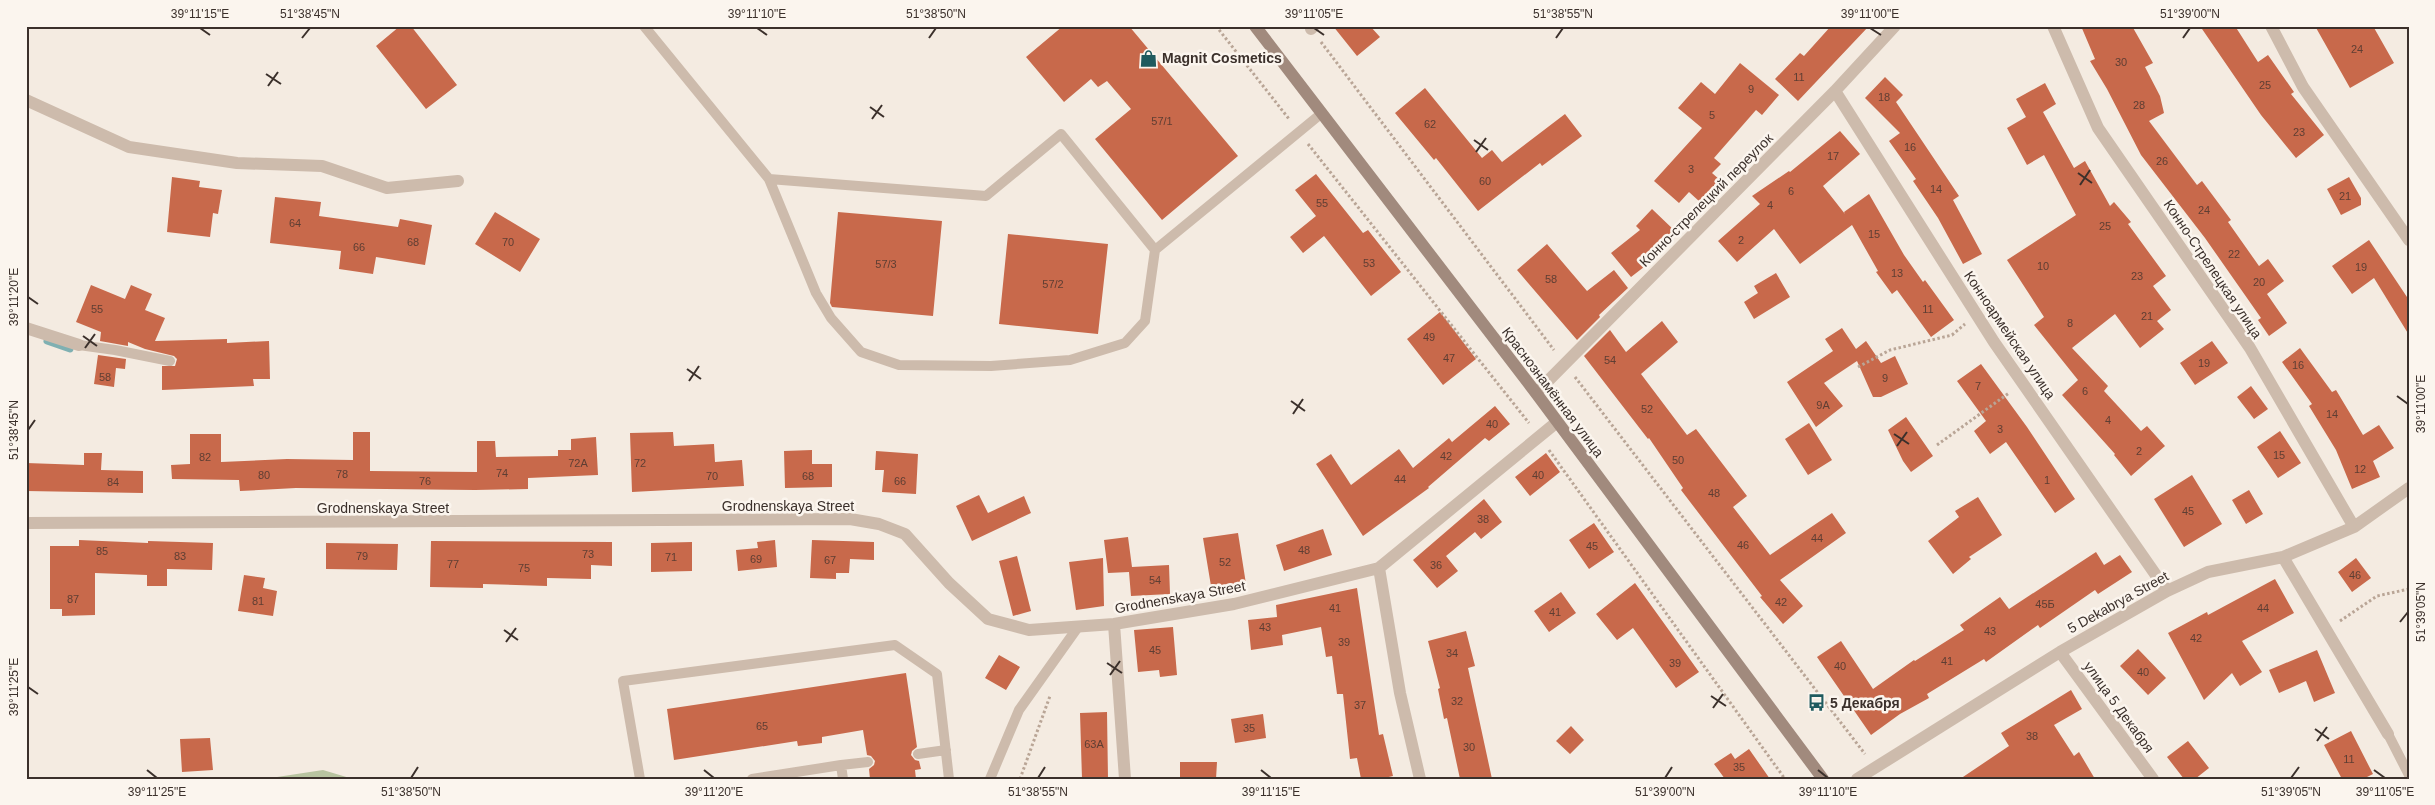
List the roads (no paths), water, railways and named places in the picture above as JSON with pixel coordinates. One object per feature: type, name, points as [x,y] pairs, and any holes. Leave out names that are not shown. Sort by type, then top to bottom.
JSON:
[{"type":"street","name":"Краснознамённая улица","points":[[1255,26],[1536,393],[1823,779]]},
{"type":"street","name":"Конно-стрелецкий переулок","points":[[1536,393],[1835,91],[1895,26]]},
{"type":"street","name":"Конно-Стрелецкая улица","points":[[2053,26],[2098,128],[2250,348],[2354,527]]},
{"type":"street","points":[[2271,26],[2303,86],[2409,240]]},
{"type":"street","name":"Конноармейская улица","points":[[1835,91],[1977,314],[2167,591]]},
{"type":"street","points":[[26,100],[129,147],[237,163],[322,166],[387,188],[458,181]]},
{"type":"street","points":[[26,328],[79,345]]},
{"type":"street","points":[[1420,779],[1400,693],[1379,568],[1556,422]]},
{"type":"street","name":"5 Dekabrya Street","points":[[1857,779],[2060,652],[2167,591],[2208,572],[2283,557],[2354,527],[2409,488]]},
{"type":"street","name":"Grodnenskaya Street","points":[[26,523],[850,519],[879,524],[905,534],[949,583],[988,619],[1029,630],[1114,624],[1234,604],[1379,568]]},
{"type":"street","points":[[2283,557],[2325,632],[2388,734]]},
{"type":"street","points":[[1114,624],[1125,779]]},
{"type":"street","name":"улица 5 Декабря","points":[[2060,652],[2153,779]]},
{"type":"lane","points":[[649,28],[769,179],[816,293],[831,318],[861,352],[899,365],[991,366],[1070,360],[1125,343],[1145,321],[1156,250],[1322,113]]},
{"type":"lane","points":[[769,179],[986,196],[1061,134],[1156,250]]},
{"type":"lane","points":[[79,345],[170,361]]},
{"type":"lane","points":[[990,779],[1019,710],[1078,627]]},
{"type":"lane","points":[[640,779],[622,681],[895,646],[937,674],[949,779]]},
{"type":"lane","points":[[2388,734],[2409,775]]},
{"type":"lane","points":[[918,754],[946,750]]},
{"type":"lane","points":[[752,779],[868,762]]},
{"type":"lane","points":[[841,765],[843,779]]},
{"type":"waterway","points":[[47,341],[70,349]]},
{"type":"place","name":"Magnit Cosmetics","points":[[1148,58]]},
{"type":"place","name":"5 Декабря","points":[[1816,703]]}]
